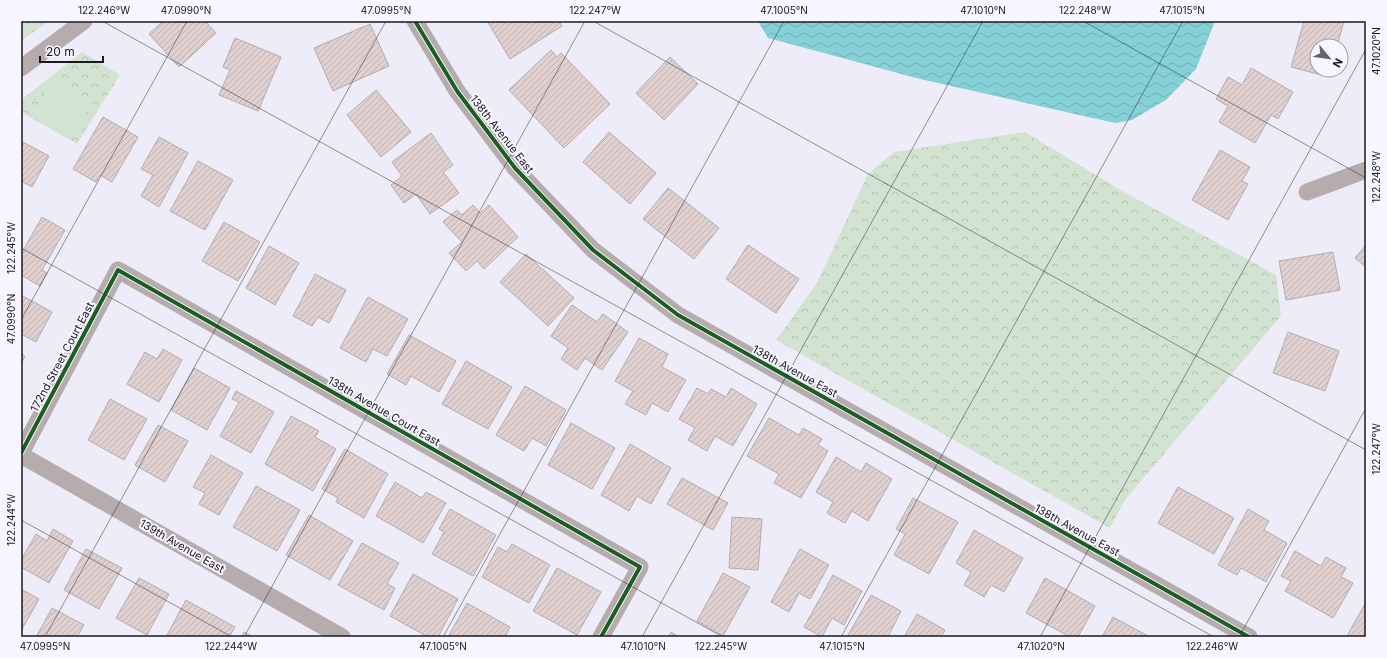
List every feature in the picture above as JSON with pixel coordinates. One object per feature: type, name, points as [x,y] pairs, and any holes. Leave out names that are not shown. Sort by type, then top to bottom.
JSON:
[{"type":"street","points":[[21,68],[84,21]]},
{"type":"street","name":"138th Avenue East","points":[[415,21],[457,91],[515,168],[593,250],[678,315],[1250,637]]},
{"type":"street","points":[[1307,192],[1366,170]]},
{"type":"street","name":"172nd Street Court East","points":[[21,454],[118,270]]},
{"type":"street","name":"138th Avenue Court East","points":[[118,270],[640,567],[601,637]]},
{"type":"street","name":"139th Avenue East","points":[[21,454],[342,637]]},
{"type":"green space","points":[[21,21],[49,21],[21,41]]},
{"type":"green space","points":[[82,52],[120,75],[77,144],[21,112],[21,100]]},
{"type":"green space","points":[[53,79],[93,102],[72,138],[32,115]]},
{"type":"green space","points":[[1025,132],[1122,191],[1276,275],[1281,316],[1125,500],[1110,528],[776,340],[817,283],[868,174],[894,152]]},
{"type":"water","points":[[758,21],[1215,21],[1196,69],[1166,100],[1132,120],[1115,123],[920,79],[768,38]]},
{"type":"building","points":[[163,21],[205,21],[216,33],[179,67],[149,34]]},
{"type":"building","points":[[487,21],[559,21],[562,26],[510,59]]},
{"type":"building","points":[[1304,21],[1344,21],[1339,38],[1309,38],[1309,72],[1291,67]]},
{"type":"building","points":[[370,24],[389,66],[333,91],[314,48]]},
{"type":"building","points":[[235,38],[281,57],[258,111],[219,95],[230,70],[223,67]]},
{"type":"building","points":[[551,50],[557,57],[561,53],[610,104],[564,148],[509,90]]},
{"type":"building","points":[[670,57],[698,84],[664,120],[636,93]]},
{"type":"building","points":[[1251,68],[1293,92],[1278,119],[1271,115],[1255,143],[1219,122],[1228,106],[1216,99],[1228,77],[1242,85]]},
{"type":"building","points":[[376,90],[411,132],[381,157],[347,115]]},
{"type":"building","points":[[103,117],[138,137],[112,182],[100,175],[96,182],[73,169]]},
{"type":"building","points":[[609,132],[656,173],[630,204],[583,162]]},
{"type":"building","points":[[431,133],[453,165],[443,172],[459,193],[430,214],[416,194],[404,203],[391,185],[402,176],[392,162]]},
{"type":"building","points":[[159,137],[188,153],[159,207],[141,196],[153,175],[141,169]]},
{"type":"building","points":[[21,141],[49,156],[32,187],[21,181]]},
{"type":"building","points":[[1220,150],[1250,167],[1242,181],[1248,184],[1228,220],[1192,200]]},
{"type":"building","points":[[198,161],[233,180],[205,230],[170,211]]},
{"type":"building","points":[[668,188],[719,228],[694,259],[643,219]]},
{"type":"building","points":[[473,205],[480,213],[489,205],[518,237],[484,269],[477,261],[466,271],[449,253],[462,242],[443,222],[457,210],[462,215]]},
{"type":"building","points":[[42,217],[65,230],[42,270],[47,273],[40,286],[21,275],[21,254]]},
{"type":"building","points":[[224,222],[260,242],[238,281],[202,261]]},
{"type":"building","points":[[748,245],[799,279],[776,313],[726,279]]},
{"type":"building","points":[[1366,245],[1366,267],[1355,258]]},
{"type":"building","points":[[269,246],[299,263],[275,305],[246,288]]},
{"type":"building","points":[[1333,252],[1340,290],[1286,300],[1279,261]]},
{"type":"building","points":[[526,254],[574,298],[548,326],[500,282]]},
{"type":"building","points":[[315,274],[346,290],[329,323],[318,317],[312,326],[293,316]]},
{"type":"building","points":[[21,295],[52,312],[36,342],[21,334]]},
{"type":"building","points":[[368,297],[408,319],[387,356],[373,349],[366,362],[340,348]]},
{"type":"building","points":[[572,305],[597,322],[603,314],[628,332],[602,370],[585,358],[577,370],[561,359],[568,348],[551,336]]},
{"type":"building","points":[[1288,332],[1339,351],[1325,391],[1273,373]]},
{"type":"building","points":[[409,335],[456,361],[439,392],[411,376],[406,385],[387,374]]},
{"type":"building","points":[[639,338],[668,354],[662,367],[686,380],[668,412],[652,403],[646,415],[625,404],[633,391],[615,381]]},
{"type":"building","points":[[163,349],[182,360],[159,402],[127,384],[145,352],[157,359]]},
{"type":"building","points":[[21,354],[25,356],[21,364]]},
{"type":"building","points":[[466,361],[512,387],[488,429],[442,404]]},
{"type":"building","points":[[194,368],[230,388],[207,430],[171,410]]},
{"type":"building","points":[[525,386],[566,410],[546,446],[532,438],[524,451],[496,435]]},
{"type":"building","points":[[697,388],[708,394],[711,389],[726,397],[731,388],[757,404],[733,446],[715,436],[707,451],[688,440],[695,428],[679,419]]},
{"type":"building","points":[[236,391],[274,412],[251,453],[220,436],[239,402],[232,399]]},
{"type":"building","points":[[110,399],[147,419],[124,460],[88,440]]},
{"type":"building","points":[[291,416],[319,431],[315,437],[336,449],[313,491],[265,464]]},
{"type":"building","points":[[769,418],[799,435],[803,428],[822,439],[818,445],[828,451],[801,498],[774,483],[779,474],[747,456]]},
{"type":"building","points":[[571,423],[615,448],[592,489],[548,465]]},
{"type":"building","points":[[158,425],[188,441],[165,482],[135,465]]},
{"type":"building","points":[[630,444],[671,468],[651,504],[637,496],[629,511],[601,495]]},
{"type":"building","points":[[345,449],[388,474],[364,518],[336,502],[338,498],[322,489]]},
{"type":"building","points":[[211,455],[243,473],[219,515],[199,504],[205,493],[193,487]]},
{"type":"building","points":[[836,457],[861,472],[866,463],[892,479],[868,521],[852,511],[845,523],[827,513],[833,502],[816,492]]},
{"type":"building","points":[[682,478],[728,503],[713,530],[667,504]]},
{"type":"building","points":[[395,482],[422,498],[426,492],[446,503],[423,543],[376,516]]},
{"type":"building","points":[[256,486],[300,510],[277,551],[233,527]]},
{"type":"building","points":[[1178,487],[1234,518],[1214,554],[1158,523]]},
{"type":"building","points":[[913,498],[958,522],[929,574],[894,555],[905,534],[896,529]]},
{"type":"building","points":[[450,509],[496,535],[473,576],[432,554],[444,532],[439,529]]},
{"type":"building","points":[[1248,509],[1269,521],[1264,530],[1287,543],[1266,582],[1241,568],[1237,575],[1218,565]]},
{"type":"building","points":[[309,515],[353,541],[330,580],[286,555]]},
{"type":"building","points":[[732,517],[762,519],[758,570],[729,568]]},
{"type":"building","points":[[53,529],[73,541],[49,583],[21,567],[21,560],[36,534],[47,541]]},
{"type":"building","points":[[974,530],[1023,558],[1004,592],[991,585],[984,597],[964,585],[971,572],[956,563]]},
{"type":"building","points":[[362,543],[399,563],[387,584],[395,588],[384,610],[338,585]]},
{"type":"building","points":[[512,544],[550,565],[529,603],[482,577],[498,547],[507,552]]},
{"type":"building","points":[[86,549],[122,568],[99,609],[64,590]]},
{"type":"building","points":[[800,549],[829,565],[810,599],[799,593],[789,612],[771,602]]},
{"type":"building","points":[[1295,551],[1321,566],[1326,557],[1346,568],[1341,577],[1353,583],[1333,618],[1285,591],[1291,581],[1281,576]]},
{"type":"building","points":[[557,568],[601,592],[577,635],[533,611]]},
{"type":"building","points":[[723,573],[750,587],[723,636],[697,621]]},
{"type":"building","points":[[413,574],[458,599],[438,637],[428,637],[390,616]]},
{"type":"building","points":[[833,575],[862,591],[844,625],[832,618],[822,637],[804,627]]},
{"type":"building","points":[[139,578],[169,594],[147,635],[116,618]]},
{"type":"building","points":[[1045,578],[1095,606],[1078,637],[1070,637],[1026,613]]},
{"type":"building","points":[[21,589],[39,599],[21,631]]},
{"type":"building","points":[[871,595],[901,611],[888,637],[847,637]]},
{"type":"building","points":[[186,600],[235,627],[229,637],[166,637]]},
{"type":"building","points":[[1366,602],[1366,637],[1347,636]]},
{"type":"building","points":[[467,603],[510,627],[505,637],[448,637]]},
{"type":"building","points":[[52,608],[84,625],[77,637],[36,637]]},
{"type":"building","points":[[917,614],[945,630],[941,637],[904,637]]},
{"type":"building","points":[[1113,617],[1150,637],[1102,637]]},
{"type":"building","points":[[244,632],[253,637],[242,637]]},
{"type":"building","points":[[671,632],[679,637],[668,637]]},
{"type":"cycle path","points":[[415,21],[457,91],[515,168],[593,250],[678,315],[1249,637]]},
{"type":"cycle path","points":[[21,453],[118,270],[640,567],[601,637]]}]
